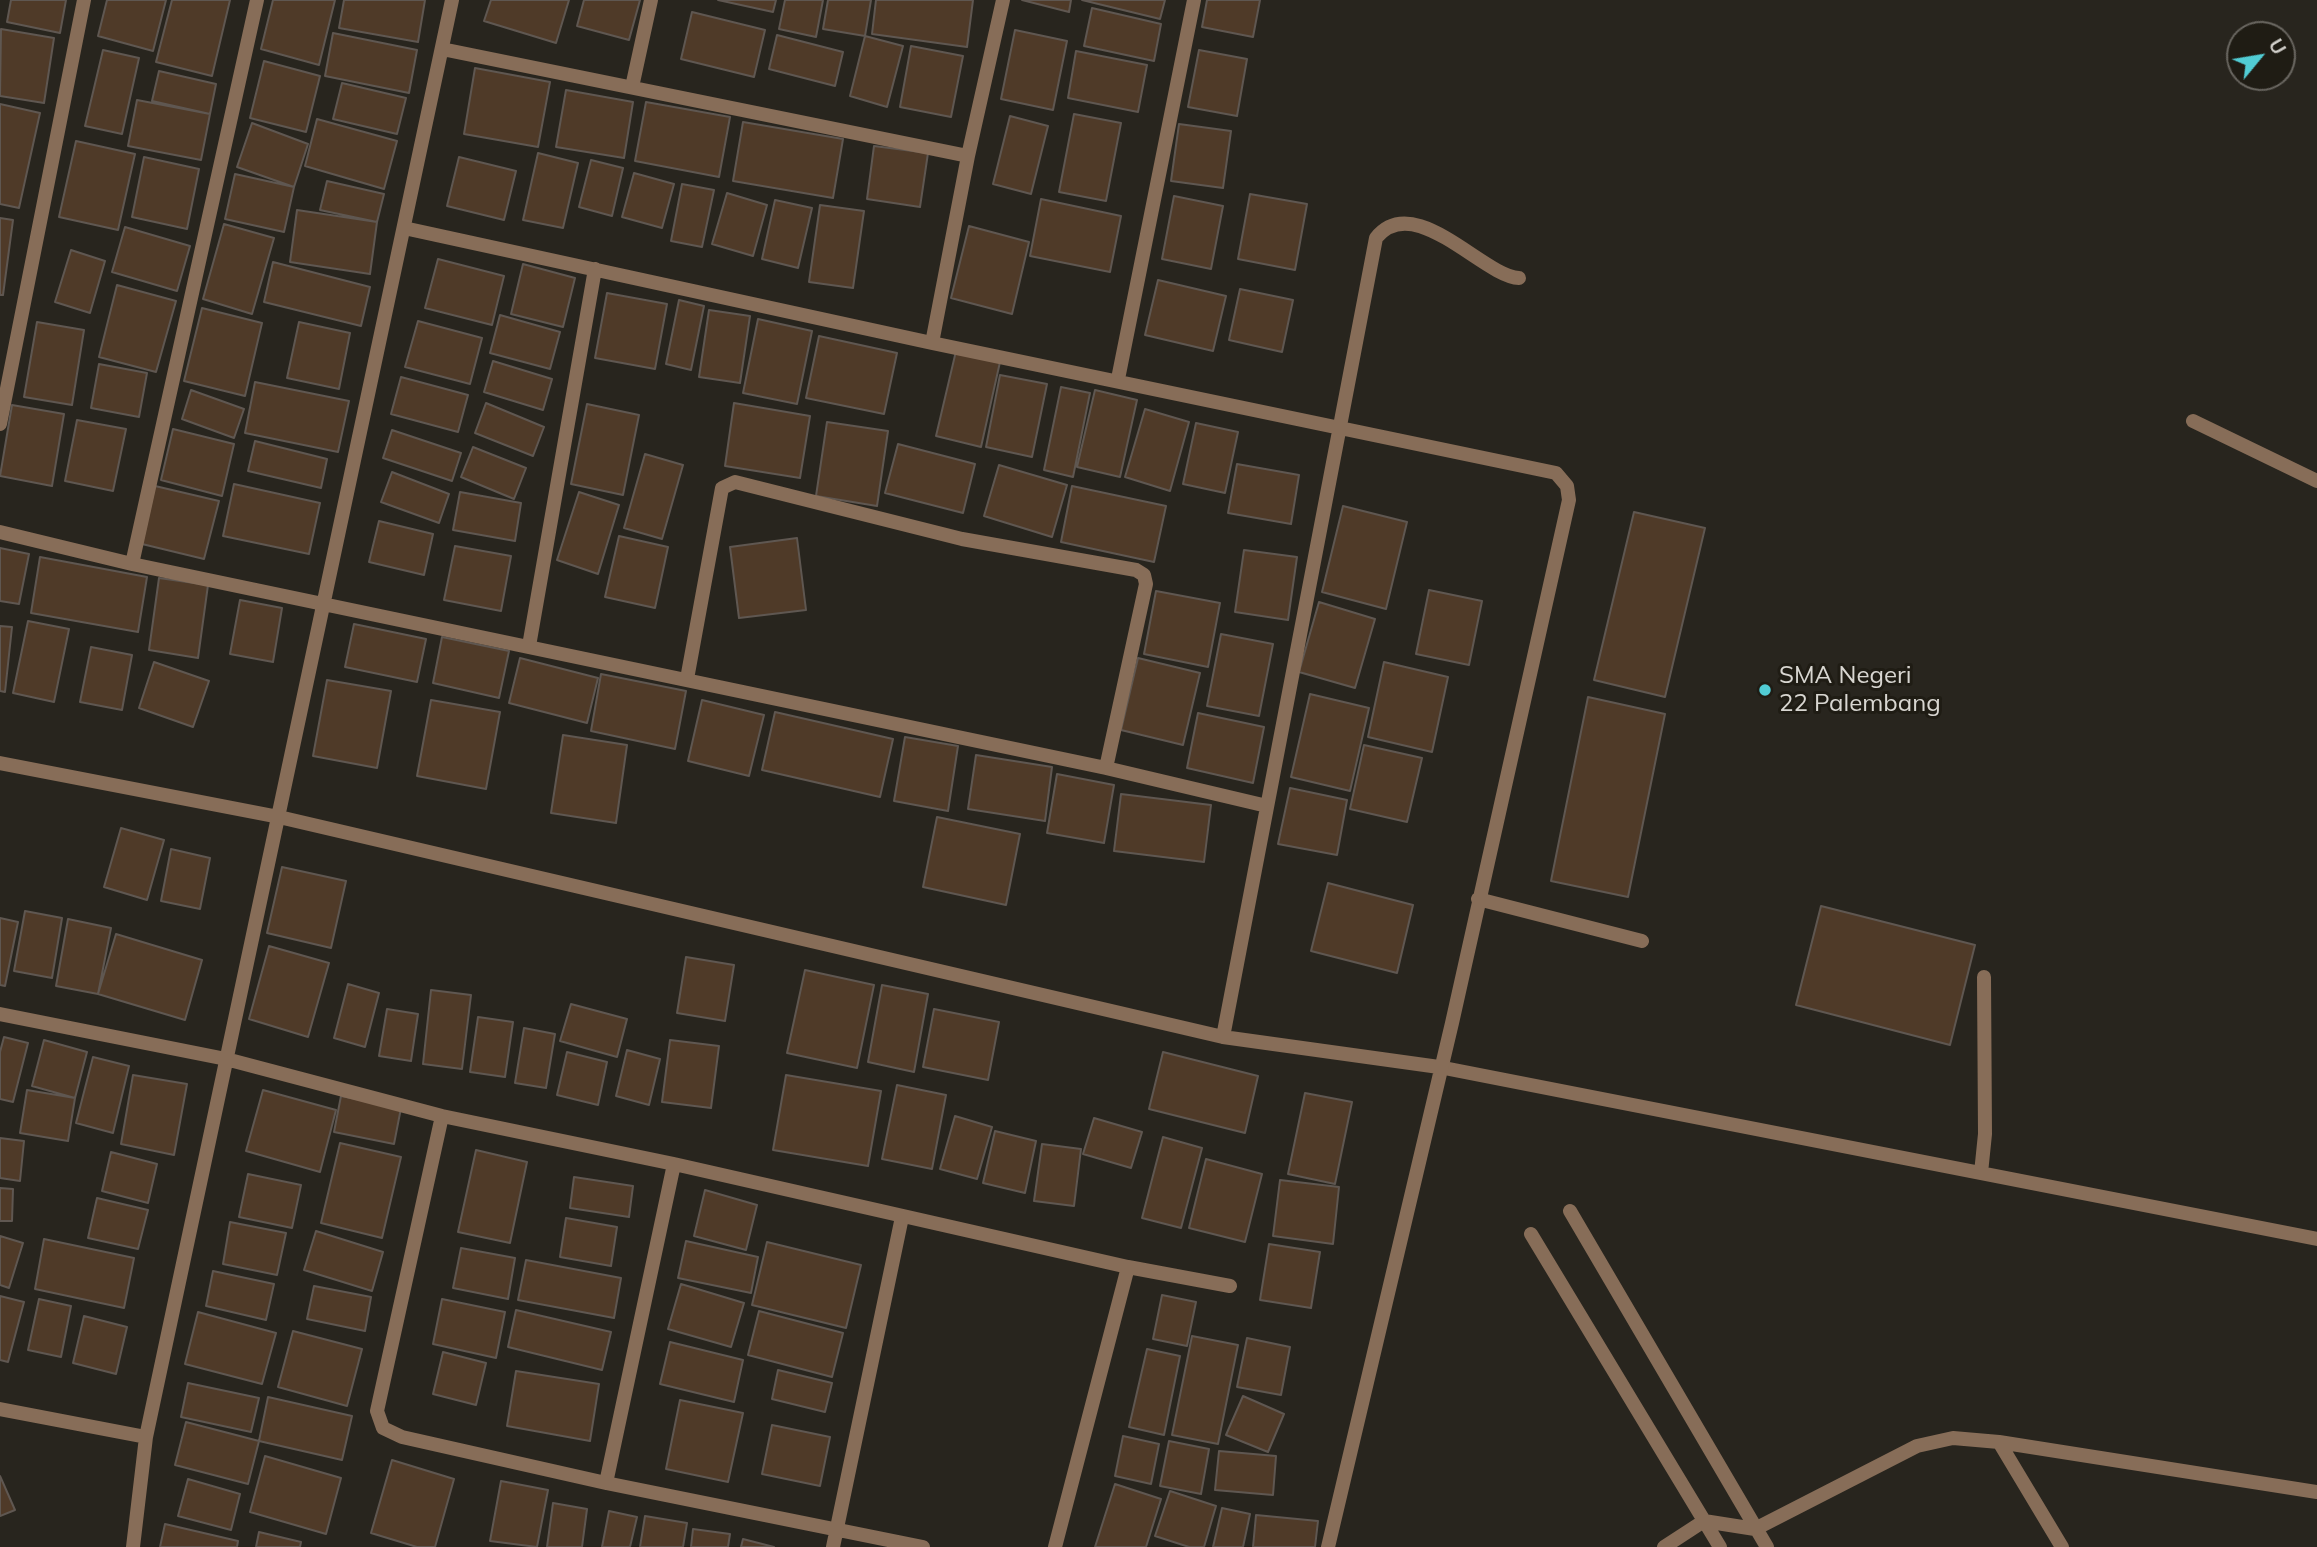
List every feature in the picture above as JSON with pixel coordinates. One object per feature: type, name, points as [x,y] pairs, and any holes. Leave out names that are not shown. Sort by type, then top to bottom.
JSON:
[{"type":"street","points":[[0,424],[84,0]]},
{"type":"street","points":[[132,564],[257,0]]},
{"type":"street","points":[[133,1547],[146,1437],[326,604],[452,0]]},
{"type":"street","points":[[632,87],[651,0]]},
{"type":"street","points":[[932,343],[968,156],[1003,0]]},
{"type":"street","points":[[1118,379],[1194,0]]},
{"type":"street","points":[[442,49],[968,156]]},
{"type":"street","points":[[1223,1037],[1376,238],[1380,232],[1400,224],[1431,229],[1519,278]]},
{"type":"street","points":[[404,228],[932,343],[1118,379],[1556,473],[1567,486],[1569,500],[1328,1547]]},
{"type":"street","points":[[529,646],[595,269]]},
{"type":"street","points":[[2193,421],[2317,481]]},
{"type":"street","points":[[687,679],[722,488],[735,482],[962,539],[1136,570],[1144,575],[1146,583],[1106,768]]},
{"type":"street","points":[[0,532],[132,564],[1106,768],[1267,806]]},
{"type":"street","points":[[0,763],[279,817],[1223,1037],[1440,1067],[2317,1239]]},
{"type":"street","points":[[1478,899],[1642,941]]},
{"type":"street","points":[[1981,1173],[1985,1133],[1984,977]]},
{"type":"street","points":[[0,1014],[226,1059],[442,1116],[674,1164],[1128,1267],[1230,1286]]},
{"type":"street","points":[[442,1116],[376,1410],[383,1428],[402,1437],[607,1483],[923,1547]]},
{"type":"street","points":[[607,1483],[674,1164]]},
{"type":"street","points":[[1570,1211],[1767,1547]]},
{"type":"street","points":[[833,1547],[902,1217]]},
{"type":"street","points":[[1531,1234],[1720,1547]]},
{"type":"street","points":[[1055,1547],[1128,1267]]},
{"type":"street","points":[[0,1409],[146,1437]]},
{"type":"street","points":[[1664,1547],[1704,1521],[1755,1529],[1917,1446],[1953,1438],[1999,1442],[2317,1492]]},
{"type":"street","points":[[1999,1442],[2062,1547]]},
{"type":"building","points":[[11,0],[66,0],[60,33],[7,22]]},
{"type":"building","points":[[107,0],[166,0],[153,51],[98,36]]},
{"type":"building","points":[[172,0],[230,0],[212,76],[156,62]]},
{"type":"building","points":[[273,0],[335,0],[319,65],[261,49]]},
{"type":"building","points":[[344,0],[425,0],[418,42],[339,28]]},
{"type":"building","points":[[491,0],[569,0],[556,43],[484,21]]},
{"type":"building","points":[[584,0],[640,0],[629,40],[577,26]]},
{"type":"building","points":[[718,0],[776,0],[773,12]]},
{"type":"building","points":[[785,0],[823,0],[816,37],[779,29]]},
{"type":"building","points":[[828,0],[871,0],[865,36],[823,29]]},
{"type":"building","points":[[876,0],[973,0],[967,47],[872,34]]},
{"type":"building","points":[[1022,0],[1071,0],[1069,12]]},
{"type":"building","points":[[1082,0],[1165,0],[1160,19]]},
{"type":"building","points":[[1207,0],[1260,0],[1253,37],[1202,27]]},
{"type":"building","points":[[1092,8],[1161,24],[1154,61],[1084,46]]},
{"type":"building","points":[[692,12],[765,30],[754,77],[681,59]]},
{"type":"building","points":[[1,29],[54,38],[44,103],[0,96]]},
{"type":"building","points":[[1015,30],[1067,41],[1053,110],[1001,99]]},
{"type":"building","points":[[333,33],[417,50],[409,93],[325,76]]},
{"type":"building","points":[[777,35],[843,52],[835,86],[769,69]]},
{"type":"building","points":[[865,36],[903,46],[887,107],[850,96]]},
{"type":"building","points":[[911,46],[963,56],[951,117],[900,107]]},
{"type":"building","points":[[103,50],[139,58],[122,134],[85,126]]},
{"type":"building","points":[[1199,50],[1247,59],[1237,116],[1188,107]]},
{"type":"building","points":[[1076,51],[1147,65],[1138,112],[1068,98]]},
{"type":"building","points":[[264,61],[320,76],[306,132],[250,118]]},
{"type":"building","points":[[475,68],[550,82],[538,147],[464,134]]},
{"type":"building","points":[[159,71],[216,84],[210,114],[152,101]]},
{"type":"building","points":[[342,83],[406,98],[397,134],[333,119]]},
{"type":"building","points":[[566,90],[633,102],[624,158],[556,147]]},
{"type":"building","points":[[137,100],[210,114],[201,160],[128,146]]},
{"type":"building","points":[[646,102],[730,117],[719,177],[635,161]]},
{"type":"building","points":[[0,104],[40,113],[19,208],[0,204]]},
{"type":"building","points":[[1074,114],[1121,123],[1106,201],[1059,192]]},
{"type":"building","points":[[1010,116],[1048,126],[1031,194],[993,184]]},
{"type":"building","points":[[317,119],[397,141],[384,189],[305,166]]},
{"type":"building","points":[[743,122],[843,139],[833,198],[733,181]]},
{"type":"building","points":[[252,123],[308,144],[294,187],[237,167]]},
{"type":"building","points":[[1179,124],[1231,131],[1223,188],[1171,181]]},
{"type":"building","points":[[76,141],[135,154],[118,230],[59,217]]},
{"type":"building","points":[[874,146],[928,153],[920,207],[867,199]]},
{"type":"building","points":[[538,153],[578,163],[563,228],[523,220]]},
{"type":"building","points":[[144,157],[199,169],[187,229],[132,217]]},
{"type":"building","points":[[459,157],[516,171],[504,220],[447,206]]},
{"type":"building","points":[[591,160],[623,168],[612,216],[579,207]]},
{"type":"building","points":[[634,173],[674,184],[662,228],[622,217]]},
{"type":"building","points":[[235,174],[294,187],[284,232],[225,219]]},
{"type":"building","points":[[327,181],[384,194],[377,222],[320,210]]},
{"type":"building","points":[[682,184],[714,190],[702,247],[671,241]]},
{"type":"building","points":[[727,193],[767,205],[753,256],[712,244]]},
{"type":"building","points":[[1250,194],[1307,204],[1295,270],[1238,259]]},
{"type":"building","points":[[1174,196],[1223,206],[1211,269],[1162,259]]},
{"type":"building","points":[[1041,199],[1121,216],[1110,272],[1030,256]]},
{"type":"building","points":[[775,200],[812,208],[798,268],[762,259]]},
{"type":"building","points":[[820,205],[864,211],[853,288],[809,282]]},
{"type":"building","points":[[297,210],[377,222],[370,274],[290,262]]},
{"type":"building","points":[[0,218],[13,220],[3,295],[0,295]]},
{"type":"building","points":[[224,224],[274,238],[252,314],[203,299]]},
{"type":"building","points":[[969,226],[1029,242],[1012,314],[951,298]]},
{"type":"building","points":[[125,227],[190,246],[177,291],[112,272]]},
{"type":"building","points":[[71,250],[105,261],[90,313],[55,302]]},
{"type":"building","points":[[438,259],[504,276],[492,325],[425,308]]},
{"type":"building","points":[[273,262],[370,287],[361,326],[264,302]]},
{"type":"building","points":[[523,264],[575,278],[563,327],[511,314]]},
{"type":"building","points":[[1158,280],[1226,296],[1213,351],[1145,335]]},
{"type":"building","points":[[117,285],[176,301],[156,372],[99,357]]},
{"type":"building","points":[[1240,289],[1293,300],[1282,352],[1229,340]]},
{"type":"building","points":[[607,293],[667,304],[655,369],[595,358]]},
{"type":"building","points":[[679,300],[704,306],[691,370],[666,364]]},
{"type":"building","points":[[202,308],[262,323],[245,396],[184,381]]},
{"type":"building","points":[[709,310],[750,316],[740,383],[699,377]]},
{"type":"building","points":[[500,315],[560,332],[550,369],[490,353]]},
{"type":"building","points":[[758,319],[812,331],[797,404],[743,393]]},
{"type":"building","points":[[418,321],[482,338],[470,384],[405,367]]},
{"type":"building","points":[[37,322],[84,330],[72,405],[24,397]]},
{"type":"building","points":[[299,322],[350,333],[339,389],[287,378]]},
{"type":"building","points":[[819,336],[897,353],[884,414],[806,398]]},
{"type":"building","points":[[956,351],[1000,362],[981,447],[936,436]]},
{"type":"building","points":[[493,361],[552,379],[543,410],[484,392]]},
{"type":"building","points":[[99,364],[147,373],[139,417],[91,408]]},
{"type":"building","points":[[1000,375],[1047,384],[1032,457],[986,447]]},
{"type":"building","points":[[401,377],[468,395],[458,432],[391,414]]},
{"type":"building","points":[[255,382],[349,401],[338,452],[245,433]]},
{"type":"building","points":[[1061,387],[1090,393],[1073,477],[1044,470]]},
{"type":"building","points":[[191,390],[244,409],[234,438],[182,419]]},
{"type":"building","points":[[1095,390],[1137,400],[1120,477],[1077,467]]},
{"type":"building","points":[[486,403],[544,427],[533,456],[475,433]]},
{"type":"building","points":[[734,403],[810,416],[800,478],[725,466]]},
{"type":"building","points":[[587,404],[639,415],[623,495],[571,484]]},
{"type":"building","points":[[12,405],[64,414],[52,486],[0,476]]},
{"type":"building","points":[[1145,409],[1189,422],[1170,491],[1125,477]]},
{"type":"building","points":[[77,420],[126,429],[113,491],[65,481]]},
{"type":"building","points":[[827,422],[888,431],[877,506],[816,496]]},
{"type":"building","points":[[1196,423],[1238,432],[1225,493],[1183,484]]},
{"type":"building","points":[[173,429],[234,444],[222,496],[161,480]]},
{"type":"building","points":[[392,430],[461,453],[452,481],[383,458]]},
{"type":"building","points":[[255,441],[327,459],[321,488],[248,471]]},
{"type":"building","points":[[898,444],[975,464],[963,513],[885,493]]},
{"type":"building","points":[[473,447],[526,468],[514,499],[461,477]]},
{"type":"building","points":[[645,454],[683,465],[662,539],[624,528]]},
{"type":"building","points":[[1237,464],[1299,475],[1291,524],[1228,513]]},
{"type":"building","points":[[999,465],[1067,485],[1052,537],[984,516]]},
{"type":"building","points":[[392,472],[449,494],[439,523],[381,502]]},
{"type":"building","points":[[234,484],[320,503],[309,554],[223,536]]},
{"type":"building","points":[[155,486],[219,501],[204,559],[142,544]]},
{"type":"building","points":[[1072,486],[1166,506],[1154,562],[1061,542]]},
{"type":"building","points":[[460,492],[521,503],[515,541],[453,530]]},
{"type":"building","points":[[579,492],[619,505],[598,574],[557,560]]},
{"type":"building","points":[[1343,506],[1407,522],[1386,609],[1322,592]]},
{"type":"building","points":[[1634,512],[1705,528],[1665,697],[1594,680]]},
{"type":"building","points":[[379,521],[433,534],[424,575],[369,562]]},
{"type":"building","points":[[619,536],[668,547],[655,608],[605,597]]},
{"type":"building","points":[[797,538],[806,610],[739,618],[730,547]]},
{"type":"building","points":[[455,546],[511,556],[501,611],[444,600]]},
{"type":"building","points":[[0,548],[29,554],[19,604],[0,601]]},
{"type":"building","points":[[1244,550],[1297,557],[1288,620],[1235,612]]},
{"type":"building","points":[[40,557],[147,577],[138,632],[31,613]]},
{"type":"building","points":[[159,578],[208,585],[198,658],[149,650]]},
{"type":"building","points":[[1429,590],[1482,601],[1469,665],[1416,654]]},
{"type":"building","points":[[1156,591],[1220,603],[1208,667],[1144,654]]},
{"type":"building","points":[[240,600],[282,608],[273,662],[230,654]]},
{"type":"building","points":[[1319,602],[1375,619],[1355,688],[1299,672]]},
{"type":"building","points":[[28,621],[69,629],[54,702],[13,693]]},
{"type":"building","points":[[354,624],[426,639],[417,682],[345,667]]},
{"type":"building","points":[[0,626],[12,627],[5,692],[0,691]]},
{"type":"building","points":[[1221,634],[1273,644],[1259,716],[1207,706]]},
{"type":"building","points":[[442,637],[509,651],[499,698],[433,683]]},
{"type":"building","points":[[91,647],[132,655],[122,710],[80,702]]},
{"type":"building","points":[[520,658],[598,678],[587,723],[509,703]]},
{"type":"building","points":[[1138,658],[1200,673],[1183,745],[1121,730]]},
{"type":"building","points":[[154,662],[209,681],[193,727],[139,708]]},
{"type":"building","points":[[1384,662],[1448,677],[1432,752],[1368,737]]},
{"type":"building","points":[[601,674],[686,691],[675,749],[591,731]]},
{"type":"building","points":[[327,680],[391,691],[377,768],[313,756]]},
{"type":"building","points":[[1310,694],[1369,708],[1350,791],[1291,777]]},
{"type":"building","points":[[1588,697],[1665,714],[1628,897],[1551,881]]},
{"type":"building","points":[[431,700],[500,712],[486,789],[417,776]]},
{"type":"building","points":[[702,700],[764,715],[749,776],[688,761]]},
{"type":"building","points":[[775,712],[893,739],[880,797],[762,770]]},
{"type":"building","points":[[1198,713],[1264,727],[1253,783],[1187,768]]},
{"type":"building","points":[[563,735],[627,745],[616,823],[551,813]]},
{"type":"building","points":[[905,737],[958,746],[948,811],[894,801]]},
{"type":"building","points":[[1364,745],[1422,758],[1407,822],[1350,809]]},
{"type":"building","points":[[976,755],[1052,767],[1045,821],[968,809]]},
{"type":"building","points":[[1057,774],[1114,785],[1104,843],[1047,833]]},
{"type":"building","points":[[1290,788],[1347,800],[1337,855],[1278,844]]},
{"type":"building","points":[[1121,794],[1211,805],[1204,862],[1114,851]]},
{"type":"building","points":[[937,817],[1020,834],[1006,905],[923,887]]},
{"type":"building","points":[[121,828],[164,840],[147,900],[104,887]]},
{"type":"building","points":[[171,849],[210,858],[200,909],[161,901]]},
{"type":"building","points":[[282,867],[346,881],[331,948],[267,933]]},
{"type":"building","points":[[1328,883],[1413,905],[1397,973],[1311,951]]},
{"type":"building","points":[[1821,906],[1975,945],[1950,1045],[1796,1005]]},
{"type":"building","points":[[25,911],[62,918],[52,978],[14,971]]},
{"type":"building","points":[[0,918],[18,922],[5,986],[0,985]]},
{"type":"building","points":[[68,919],[111,928],[98,994],[56,986]]},
{"type":"building","points":[[116,934],[202,960],[185,1020],[98,994]]},
{"type":"building","points":[[269,946],[329,963],[308,1037],[249,1019]]},
{"type":"building","points":[[686,957],[734,965],[725,1021],[677,1013]]},
{"type":"building","points":[[805,970],[874,985],[857,1068],[787,1053]]},
{"type":"building","points":[[348,984],[379,993],[365,1047],[334,1038]]},
{"type":"building","points":[[882,985],[928,994],[914,1072],[868,1062]]},
{"type":"building","points":[[431,990],[471,995],[462,1069],[423,1064]]},
{"type":"building","points":[[571,1004],[627,1019],[617,1057],[560,1041]]},
{"type":"building","points":[[387,1009],[418,1014],[411,1061],[379,1056]]},
{"type":"building","points":[[934,1009],[999,1022],[988,1080],[923,1067]]},
{"type":"building","points":[[478,1017],[513,1022],[505,1077],[470,1072]]},
{"type":"building","points":[[524,1028],[555,1034],[546,1088],[515,1083]]},
{"type":"building","points":[[4,1037],[28,1043],[13,1102],[0,1099],[0,1052]]},
{"type":"building","points":[[44,1040],[87,1052],[75,1098],[32,1086]]},
{"type":"building","points":[[670,1040],[719,1046],[711,1108],[662,1102]]},
{"type":"building","points":[[627,1050],[660,1059],[649,1105],[616,1096]]},
{"type":"building","points":[[567,1052],[607,1062],[598,1105],[557,1095]]},
{"type":"building","points":[[1163,1052],[1258,1076],[1245,1133],[1149,1109]]},
{"type":"building","points":[[93,1057],[129,1066],[113,1133],[76,1123]]},
{"type":"building","points":[[133,1075],[187,1084],[174,1155],[121,1144]]},
{"type":"building","points":[[786,1075],[881,1091],[868,1166],[773,1150]]},
{"type":"building","points":[[897,1085],[946,1095],[932,1169],[882,1159]]},
{"type":"building","points":[[27,1090],[75,1098],[68,1141],[20,1133]]},
{"type":"building","points":[[263,1090],[336,1110],[320,1172],[246,1151]]},
{"type":"building","points":[[1305,1093],[1352,1102],[1335,1184],[1288,1174]]},
{"type":"building","points":[[341,1096],[401,1108],[394,1144],[334,1132]]},
{"type":"building","points":[[955,1116],[992,1127],[977,1179],[940,1169]]},
{"type":"building","points":[[1094,1118],[1142,1132],[1131,1168],[1083,1154]]},
{"type":"building","points":[[995,1131],[1036,1141],[1025,1193],[983,1183]]},
{"type":"building","points":[[1163,1137],[1202,1148],[1181,1228],[1142,1218]]},
{"type":"building","points":[[0,1138],[24,1141],[20,1181],[0,1178]]},
{"type":"building","points":[[340,1143],[401,1157],[382,1238],[321,1223]]},
{"type":"building","points":[[1042,1144],[1081,1149],[1074,1206],[1034,1201]]},
{"type":"building","points":[[476,1150],[527,1162],[510,1243],[458,1232]]},
{"type":"building","points":[[111,1152],[157,1164],[148,1203],[102,1191]]},
{"type":"building","points":[[1206,1159],[1262,1174],[1245,1242],[1189,1228]]},
{"type":"building","points":[[248,1174],[301,1185],[292,1228],[239,1217]]},
{"type":"building","points":[[574,1177],[633,1186],[629,1217],[570,1208]]},
{"type":"building","points":[[1280,1180],[1339,1187],[1333,1244],[1273,1236]]},
{"type":"building","points":[[0,1188],[13,1189],[12,1221],[0,1221]]},
{"type":"building","points":[[705,1190],[757,1205],[746,1250],[694,1236]]},
{"type":"building","points":[[97,1198],[148,1210],[138,1249],[88,1238]]},
{"type":"building","points":[[566,1218],[617,1227],[611,1266],[560,1257]]},
{"type":"building","points":[[230,1222],[286,1233],[277,1275],[223,1264]]},
{"type":"building","points":[[316,1231],[383,1252],[372,1291],[304,1270]]},
{"type":"building","points":[[0,1236],[23,1243],[9,1288],[0,1285]]},
{"type":"building","points":[[44,1239],[134,1258],[124,1308],[35,1289]]},
{"type":"building","points":[[686,1241],[758,1257],[751,1293],[678,1278]]},
{"type":"building","points":[[767,1242],[861,1265],[846,1328],[752,1305]]},
{"type":"building","points":[[1269,1244],[1320,1252],[1311,1308],[1260,1300]]},
{"type":"building","points":[[461,1248],[515,1258],[508,1299],[453,1288]]},
{"type":"building","points":[[526,1260],[621,1278],[614,1318],[518,1300]]},
{"type":"building","points":[[213,1271],[274,1284],[266,1320],[206,1306]]},
{"type":"building","points":[[681,1284],[744,1303],[731,1347],[668,1329]]},
{"type":"building","points":[[314,1286],[371,1297],[365,1331],[307,1319]]},
{"type":"building","points":[[1162,1295],[1196,1302],[1187,1346],[1153,1339]]},
{"type":"building","points":[[0,1296],[24,1302],[8,1362],[0,1360]]},
{"type":"building","points":[[39,1299],[71,1306],[61,1357],[28,1350]]},
{"type":"building","points":[[442,1299],[505,1312],[496,1358],[433,1344]]},
{"type":"building","points":[[516,1310],[611,1332],[602,1370],[508,1347]]},
{"type":"building","points":[[759,1311],[843,1333],[832,1377],[748,1355]]},
{"type":"building","points":[[198,1312],[276,1333],[262,1384],[185,1364]]},
{"type":"building","points":[[84,1316],[127,1327],[116,1374],[73,1363]]},
{"type":"building","points":[[293,1331],[362,1349],[347,1406],[278,1387]]},
{"type":"building","points":[[1192,1336],[1238,1345],[1218,1444],[1172,1435]]},
{"type":"building","points":[[1247,1338],[1290,1347],[1281,1395],[1237,1387]]},
{"type":"building","points":[[670,1342],[743,1360],[734,1402],[660,1384]]},
{"type":"building","points":[[1147,1349],[1180,1356],[1164,1435],[1129,1427]]},
{"type":"building","points":[[443,1352],[486,1363],[476,1405],[433,1394]]},
{"type":"building","points":[[778,1370],[832,1383],[825,1412],[772,1399]]},
{"type":"building","points":[[516,1371],[599,1384],[590,1441],[507,1426]]},
{"type":"building","points":[[188,1383],[259,1398],[251,1432],[181,1417]]},
{"type":"building","points":[[1243,1396],[1284,1414],[1268,1452],[1226,1435]]},
{"type":"building","points":[[268,1397],[352,1416],[342,1460],[259,1441]]},
{"type":"building","points":[[680,1400],[743,1413],[728,1482],[666,1469]]},
{"type":"building","points":[[186,1422],[259,1441],[248,1484],[175,1465]]},
{"type":"building","points":[[772,1425],[830,1437],[820,1486],[762,1474]]},
{"type":"building","points":[[1123,1436],[1159,1444],[1151,1484],[1115,1476]]},
{"type":"building","points":[[1169,1441],[1209,1449],[1201,1494],[1160,1486]]},
{"type":"building","points":[[1219,1451],[1276,1456],[1273,1495],[1215,1490]]},
{"type":"building","points":[[265,1456],[341,1478],[326,1534],[250,1512]]},
{"type":"building","points":[[392,1460],[454,1479],[435,1547],[417,1547],[371,1533]]},
{"type":"building","points":[[0,1476],[15,1510],[0,1516]]},
{"type":"building","points":[[188,1479],[240,1494],[231,1530],[178,1516]]},
{"type":"building","points":[[501,1481],[548,1490],[537,1547],[490,1541]]},
{"type":"building","points":[[1115,1484],[1161,1499],[1146,1547],[1095,1547]]},
{"type":"building","points":[[1170,1491],[1216,1506],[1204,1547],[1189,1547],[1155,1536]]},
{"type":"building","points":[[553,1503],[587,1509],[582,1547],[547,1547]]},
{"type":"building","points":[[1222,1508],[1250,1514],[1243,1547],[1213,1547]]},
{"type":"building","points":[[609,1511],[637,1517],[630,1547],[602,1547]]},
{"type":"building","points":[[1256,1515],[1318,1521],[1315,1547],[1253,1547]]},
{"type":"building","points":[[645,1516],[687,1523],[683,1547],[640,1547]]},
{"type":"building","points":[[165,1524],[238,1541],[237,1547],[160,1547]]},
{"type":"building","points":[[693,1529],[730,1534],[728,1547],[691,1547]]},
{"type":"building","points":[[259,1532],[301,1542],[300,1547],[256,1547]]},
{"type":"building","points":[[743,1539],[774,1547],[741,1547]]},
{"type":"place","name":"SMA Negeri 22 Palembang","points":[[1765,690]]}]
